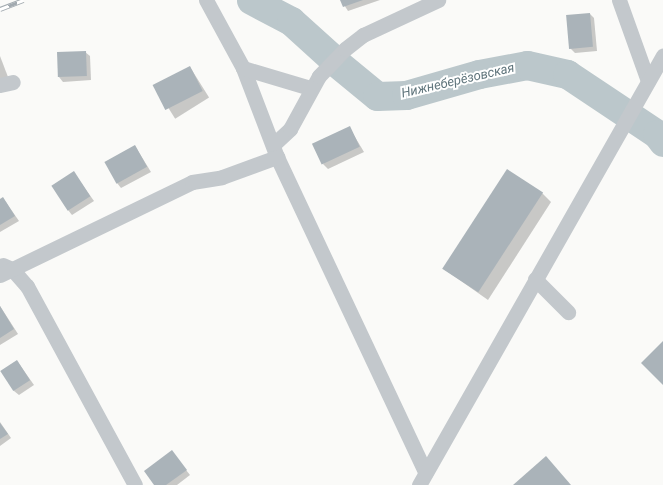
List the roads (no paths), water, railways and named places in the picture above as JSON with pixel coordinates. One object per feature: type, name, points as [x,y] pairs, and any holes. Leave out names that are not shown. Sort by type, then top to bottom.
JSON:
[{"type":"street","points":[[206,0],[243,68],[275,151],[423,479]]},
{"type":"street","points":[[135,485],[27,286],[4,269],[192,182],[222,177],[275,151],[290,130],[310,88],[345,48],[363,35],[438,0]]},
{"type":"street","points":[[619,0],[648,81]]},
{"type":"street","points":[[423,479],[611,143],[663,56]]},
{"type":"street","points":[[243,68],[310,88]]},
{"type":"street","points":[[535,279],[568,312]]},
{"type":"waterway","name":"Нижнеберёзовская","points":[[251,0],[291,21],[332,58]]},
{"type":"waterway","name":"Нижнеберёзовская","points":[[338,64],[377,96],[406,95],[479,74],[527,65],[567,74],[657,134],[663,142]]},
{"type":"railway","points":[[0,9],[23,0]]}]
